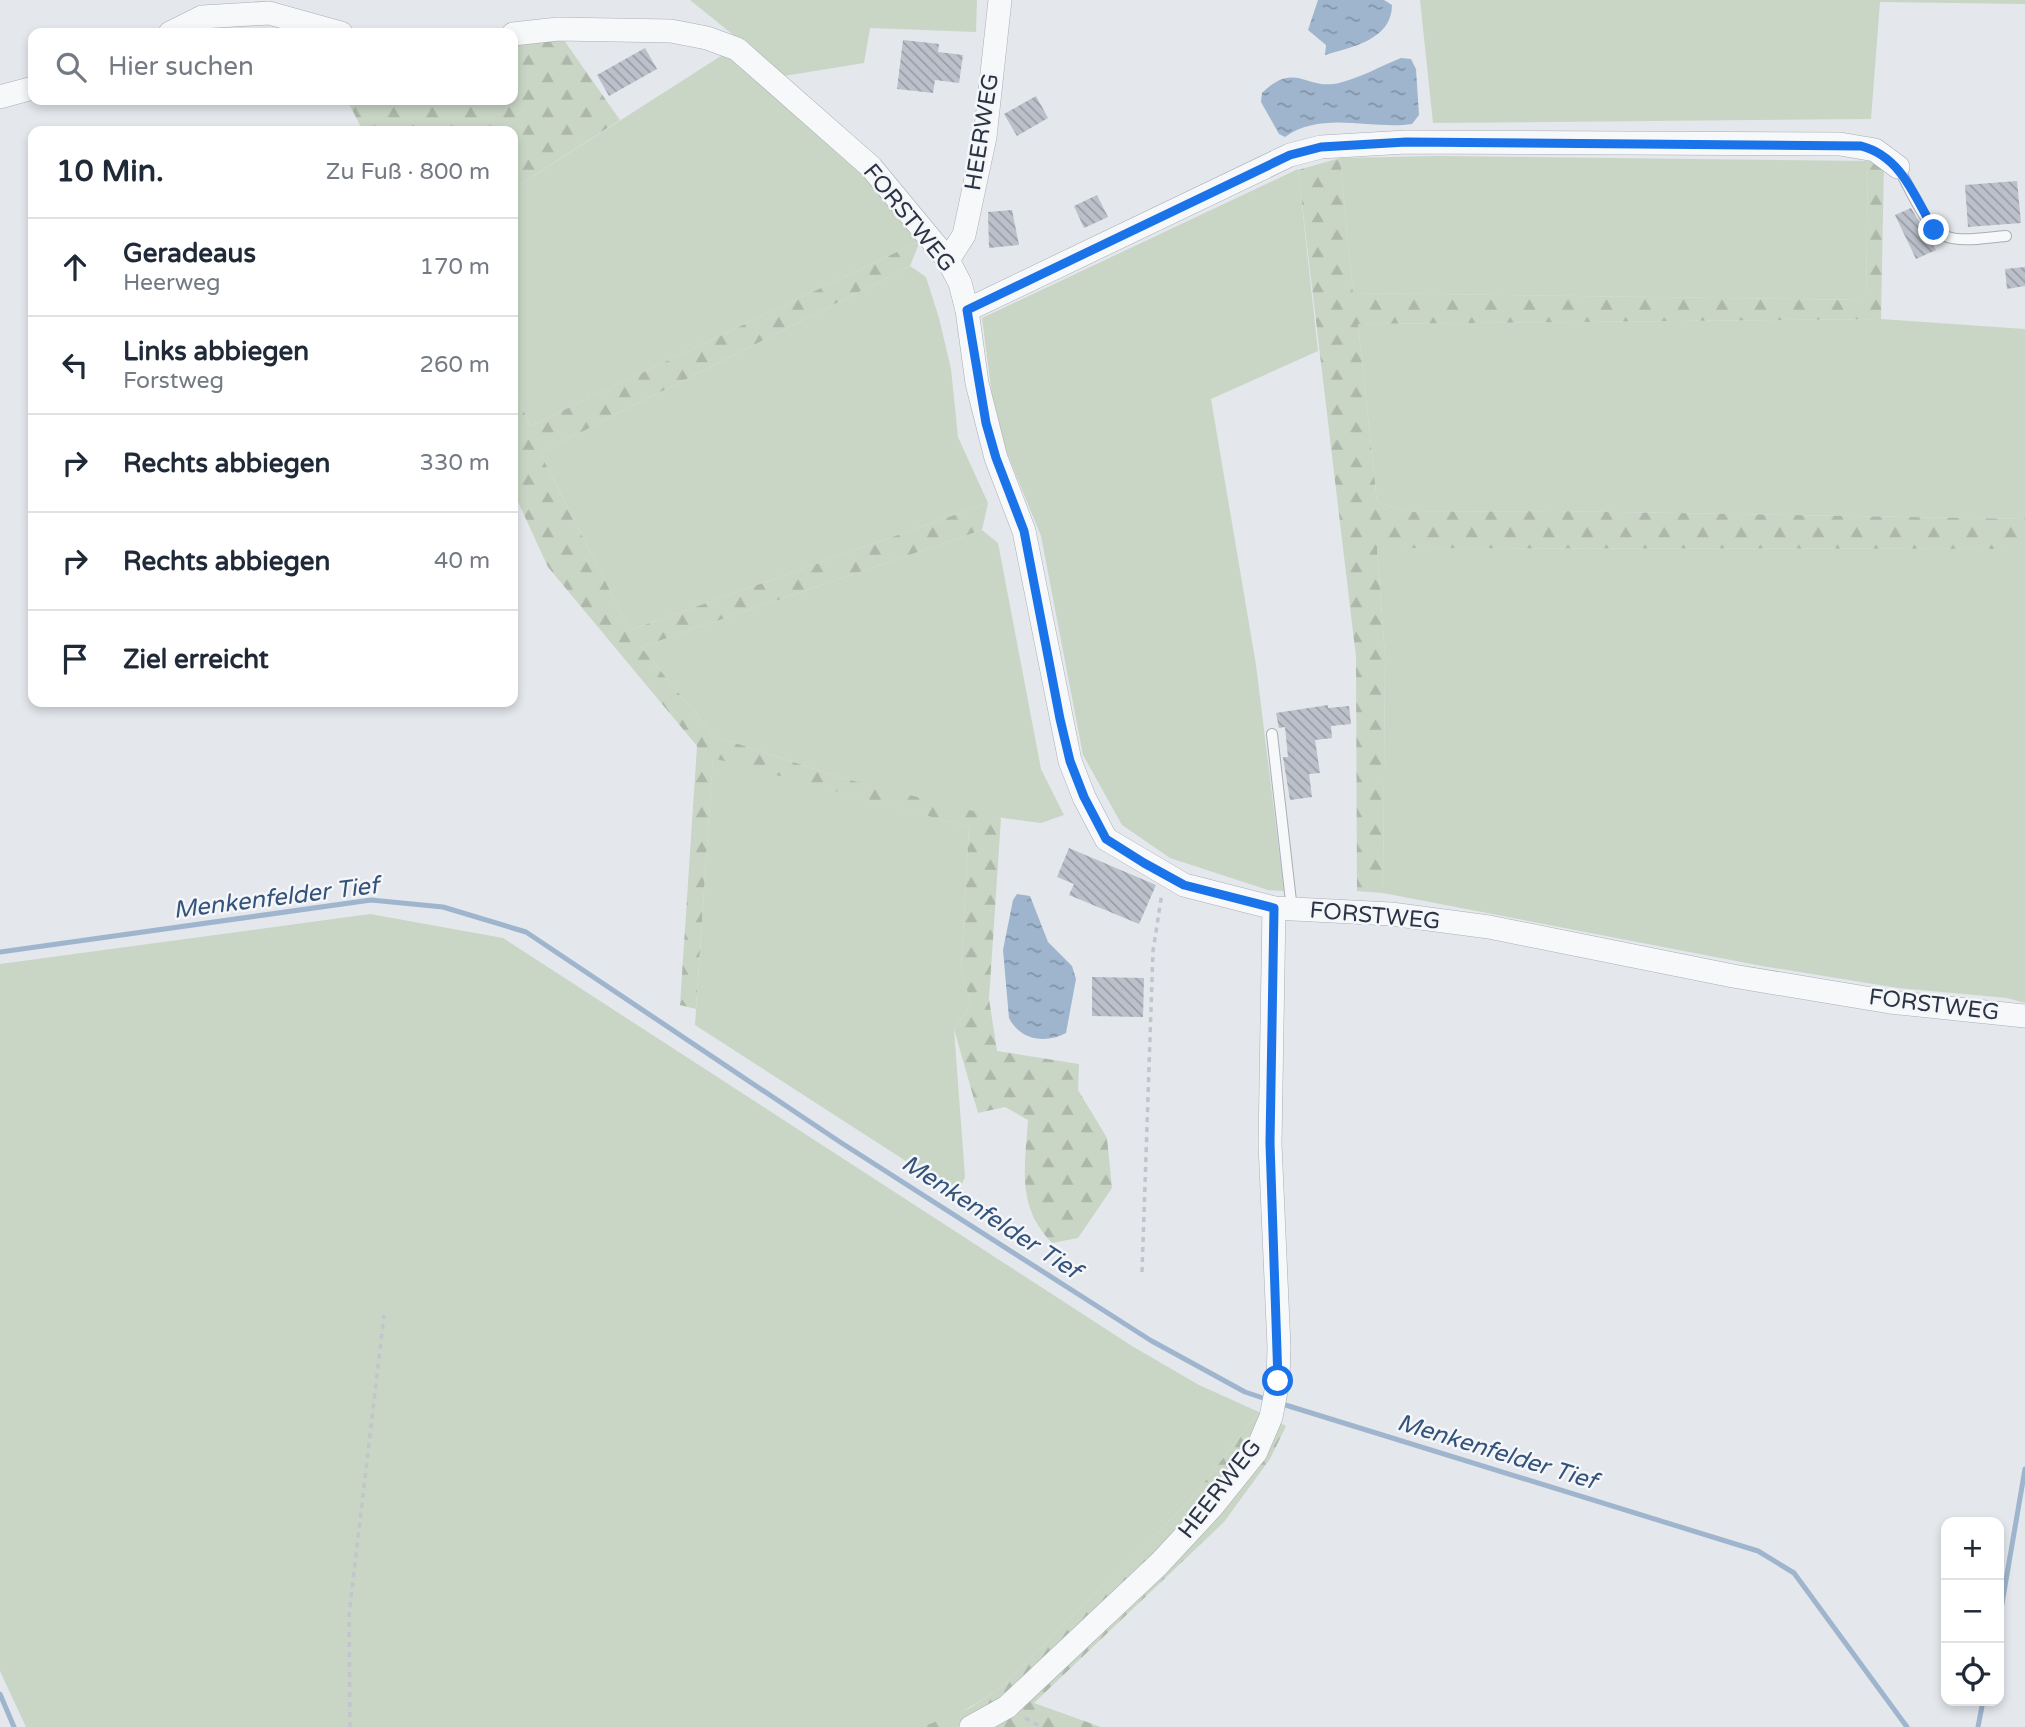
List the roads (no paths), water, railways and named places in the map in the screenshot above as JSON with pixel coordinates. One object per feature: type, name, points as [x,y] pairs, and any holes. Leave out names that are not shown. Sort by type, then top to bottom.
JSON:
[{"type":"street","name":"HEERWEG","points":[[948,260],[964,235],[985,137],[1000,0]]},
{"type":"street","points":[[180,28],[202,17],[269,13],[323,28]]},
{"type":"street","name":"FORSTWEG","points":[[518,33],[558,29],[671,31],[706,38],[737,49],[871,167],[948,260],[960,283],[967,310],[986,423],[996,458],[1024,531],[1070,761],[1084,797],[1106,839],[1184,885],[1283,909],[1391,914],[1489,927],[1733,976],[1890,1002],[2025,1016]]},
{"type":"street","points":[[0,97],[28,89]]},
{"type":"street","points":[[967,310],[1290,155],[1321,147],[1406,142],[1840,144],[1875,150],[1898,167]]},
{"type":"street","name":"HEERWEG","points":[[971,1727],[1007,1707],[1158,1564],[1211,1508],[1256,1452],[1271,1417],[1278,1381],[1270,1143],[1283,909]]},
{"type":"lane","points":[[1898,167],[1934,230],[1946,237],[1965,239],[2006,236]]},
{"type":"lane","points":[[1272,734],[1283,909]]},
{"type":"water","points":[[1318,0],[1384,0],[1392,5],[1390,17],[1378,34],[1358,45],[1325,55],[1326,45],[1308,30]]},
{"type":"water","points":[[1401,58],[1411,59],[1416,69],[1419,115],[1412,124],[1315,124],[1285,137],[1279,134],[1261,102],[1262,93],[1284,79],[1293,77],[1318,83],[1339,83]]},
{"type":"water","points":[[1017,894],[1030,896],[1048,942],[1072,966],[1076,979],[1066,1033],[1058,1036],[1034,1038],[1020,1031],[1009,1018],[1003,950],[1013,900]]},
{"type":"waterway","name":"Menkenfelder Tief","points":[[0,952],[371,900],[443,907],[526,932],[840,1142],[1150,1340],[1245,1392],[1269,1400]]},
{"type":"waterway","name":"Menkenfelder Tief","points":[[1279,1403],[1758,1551],[1794,1573],[1907,1727]]},
{"type":"waterway","points":[[2004,1592],[2025,1469]]},
{"type":"waterway","points":[[0,1694],[14,1727]]},
{"type":"waterway","points":[[1978,1727],[1982,1706]]}]
